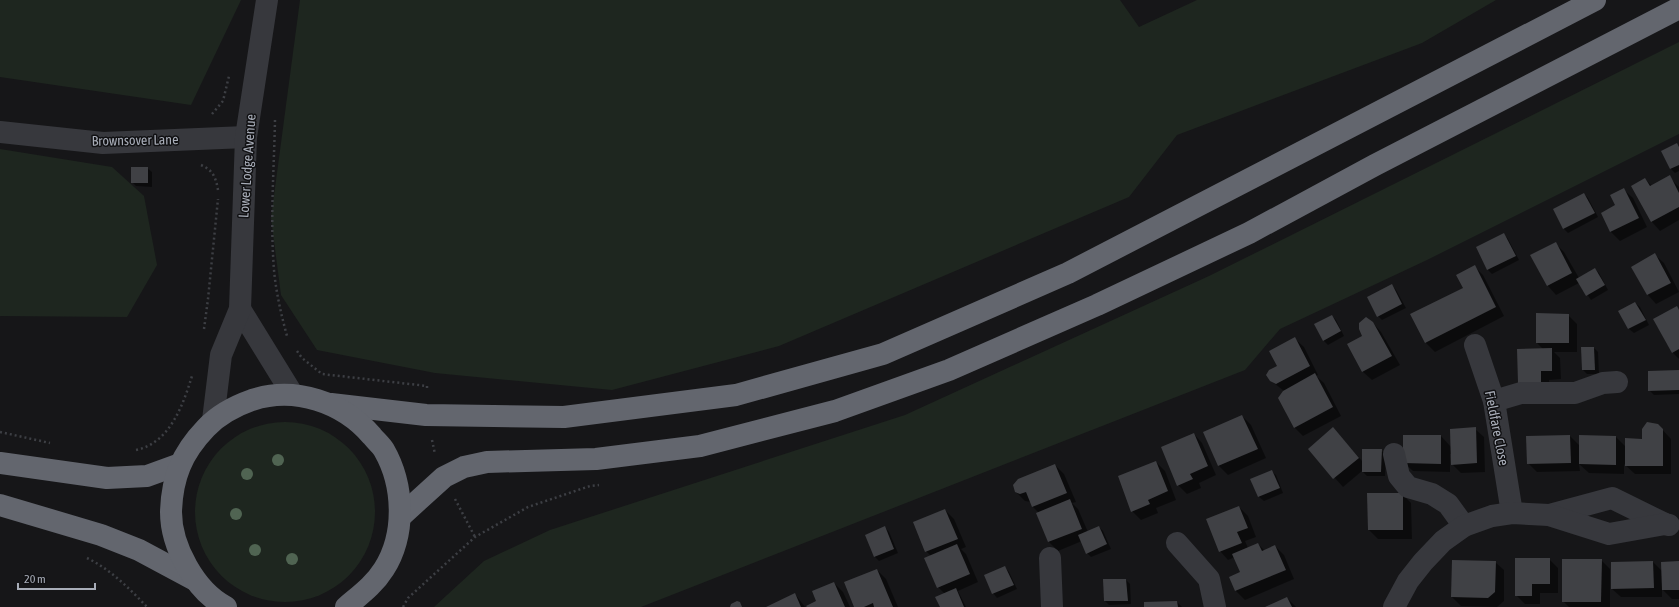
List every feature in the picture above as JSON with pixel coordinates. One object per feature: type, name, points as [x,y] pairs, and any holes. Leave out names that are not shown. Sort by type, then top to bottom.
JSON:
[{"type":"highway","points":[[226,607],[219,604],[195,580],[180,554],[171,524],[172,493],[180,464],[194,440],[213,420],[237,405],[264,396],[293,395],[331,404],[426,415],[564,417],[736,395],[883,354],[1068,273],[1595,0]]},
{"type":"highway","points":[[400,517],[444,477],[464,467],[487,462],[596,459],[700,446],[835,411],[949,370],[1097,305],[1249,232],[1679,8]]},
{"type":"highway","points":[[331,404],[361,423],[384,450],[397,482],[400,517],[393,550],[384,568],[366,598],[346,607]]},
{"type":"highway","points":[[0,463],[107,478],[147,476],[180,464]]},
{"type":"highway","points":[[0,505],[101,535],[139,550],[195,580]]},
{"type":"street","name":"Lower Lodge Avenue","points":[[213,420],[222,355],[240,309],[246,137],[267,0]]},
{"type":"street","name":"Brownsover Lane","points":[[0,132],[103,143],[246,137]]},
{"type":"street","points":[[240,309],[293,395]]},
{"type":"street","name":"Fieldfare Close","points":[[1476,345],[1494,401],[1512,513]]},
{"type":"street","points":[[1494,401],[1521,393],[1575,393],[1603,383],[1617,382]]},
{"type":"street","points":[[1394,454],[1399,476],[1408,487],[1432,494],[1448,504],[1464,526]]},
{"type":"street","points":[[1549,515],[1612,498],[1672,526]]},
{"type":"street","points":[[1394,607],[1408,581],[1423,562],[1443,541],[1464,526],[1492,516],[1512,513],[1549,515],[1609,534],[1672,526]]},
{"type":"street","points":[[1177,544],[1209,579],[1215,607]]},
{"type":"street","points":[[1050,558],[1052,607]]},
{"type":"path","points":[[211,115],[223,101],[225,94]]},
{"type":"path","points":[[275,120],[273,189],[274,269],[287,338]]},
{"type":"path","points":[[203,336],[218,190],[216,176],[208,167]]},
{"type":"path","points":[[403,607],[408,598],[475,537],[528,507],[590,486],[605,484]]},
{"type":"path","points":[[85,557],[98,563],[137,596],[147,607]]},
{"type":"shaded area","points":[[0,0],[241,0],[191,105],[0,77]]},
{"type":"shaded area","points":[[300,0],[1120,0],[1139,27],[1197,0],[1496,0],[1422,43],[1177,135],[1129,197],[779,346],[612,390],[435,373],[317,350],[281,295],[271,218]]},
{"type":"shaded area","points":[[1679,42],[1679,134],[1427,260],[1280,329],[1245,370],[641,607],[434,607],[484,561],[550,530],[905,415],[1209,276]]},
{"type":"shaded area","points":[[0,149],[112,167],[144,196],[157,265],[127,317],[0,316]]},
{"type":"shaded area","points":[[285,422],[303,424],[319,429],[335,437],[354,455],[360,462],[371,486],[375,512],[373,530],[368,546],[360,562],[342,581],[335,587],[311,598],[285,602],[267,600],[251,595],[235,587],[216,569],[210,562],[199,538],[195,512],[197,494],[202,478],[210,462],[228,443],[235,437],[259,426]]},
{"type":"building","points":[[1677,143],[1679,147],[1679,165],[1670,169],[1661,151]]},
{"type":"building","points":[[131,167],[148,167],[148,183],[131,183]]},
{"type":"building","points":[[1670,175],[1679,193],[1679,207],[1651,222],[1631,186],[1645,178],[1650,186]]},
{"type":"building","points":[[1624,188],[1639,218],[1610,232],[1601,213],[1615,205],[1610,195]]},
{"type":"building","points":[[1584,193],[1595,213],[1563,229],[1553,209]]},
{"type":"building","points":[[1504,233],[1516,256],[1487,270],[1476,247]]},
{"type":"building","points":[[1556,242],[1572,273],[1547,286],[1530,255]]},
{"type":"building","points":[[1655,253],[1671,283],[1647,295],[1631,267]]},
{"type":"building","points":[[1475,265],[1496,307],[1425,343],[1410,314],[1463,288],[1456,275]]},
{"type":"building","points":[[1595,268],[1605,285],[1586,296],[1576,279]]},
{"type":"building","points":[[1392,284],[1402,304],[1377,317],[1367,297]]},
{"type":"building","points":[[1635,302],[1646,320],[1628,329],[1618,311]]},
{"type":"building","points":[[1677,306],[1679,310],[1679,349],[1672,353],[1653,319]]},
{"type":"building","points":[[1536,313],[1569,314],[1569,343],[1536,343]]},
{"type":"building","points":[[1332,315],[1341,331],[1323,341],[1314,324]]},
{"type":"building","points":[[1366,317],[1373,322],[1392,356],[1362,372],[1347,344],[1362,336],[1359,329],[1359,323]]},
{"type":"building","points":[[1295,337],[1310,366],[1276,384],[1270,381],[1266,375],[1269,370],[1277,366],[1269,351]]},
{"type":"building","points":[[1581,347],[1594,347],[1595,370],[1582,370]]},
{"type":"building","points":[[1552,348],[1552,371],[1541,371],[1541,382],[1518,383],[1517,349]]},
{"type":"building","points":[[1679,370],[1679,390],[1648,391],[1648,371]]},
{"type":"building","points":[[1315,373],[1333,407],[1294,428],[1278,398],[1283,391]]},
{"type":"building","points":[[1242,415],[1258,449],[1218,466],[1203,432]]},
{"type":"building","points":[[1647,422],[1658,424],[1663,429],[1663,466],[1625,466],[1625,438],[1642,439],[1642,429]]},
{"type":"building","points":[[1333,427],[1359,458],[1333,479],[1308,449]]},
{"type":"building","points":[[1476,427],[1477,463],[1451,465],[1450,429]]},
{"type":"building","points":[[1194,433],[1208,466],[1190,474],[1193,479],[1177,486],[1161,447]]},
{"type":"building","points":[[1403,435],[1441,435],[1441,464],[1403,463]]},
{"type":"building","points":[[1570,435],[1571,463],[1527,464],[1526,436]]},
{"type":"building","points":[[1579,435],[1616,436],[1616,465],[1579,464]]},
{"type":"building","points":[[1362,449],[1382,449],[1381,472],[1362,472]]},
{"type":"building","points":[[1156,461],[1168,491],[1148,500],[1150,504],[1131,512],[1118,476]]},
{"type":"building","points":[[1055,464],[1067,493],[1032,507],[1026,492],[1020,494],[1015,492],[1013,485],[1018,479]]},
{"type":"building","points":[[1272,470],[1280,488],[1258,497],[1250,479]]},
{"type":"building","points":[[1367,493],[1403,493],[1403,530],[1368,530]]},
{"type":"building","points":[[1070,499],[1082,529],[1048,542],[1036,513]]},
{"type":"building","points":[[1239,506],[1248,528],[1237,532],[1242,543],[1219,552],[1206,519]]},
{"type":"building","points":[[945,509],[958,539],[925,552],[913,522]]},
{"type":"building","points":[[885,526],[894,549],[874,557],[865,535]]},
{"type":"building","points":[[1099,526],[1107,544],[1086,554],[1078,535]]},
{"type":"building","points":[[1258,543],[1262,551],[1275,545],[1286,570],[1235,591],[1229,577],[1240,572],[1232,554]]},
{"type":"building","points":[[957,544],[970,574],[937,588],[924,558]]},
{"type":"building","points":[[1515,558],[1550,558],[1550,584],[1532,584],[1532,596],[1515,596]]},
{"type":"building","points":[[1562,559],[1602,559],[1601,602],[1562,602]]},
{"type":"building","points":[[1452,560],[1496,561],[1495,592],[1488,598],[1451,597]]},
{"type":"building","points":[[1653,561],[1654,588],[1611,589],[1611,562]]},
{"type":"building","points":[[1679,561],[1679,590],[1662,590],[1661,562]]},
{"type":"building","points":[[1005,566],[1014,585],[992,594],[984,575]]},
{"type":"building","points":[[877,569],[893,607],[874,607],[873,603],[864,607],[854,607],[844,582]]},
{"type":"building","points":[[1103,579],[1126,579],[1128,601],[1104,601]]},
{"type":"building","points":[[834,582],[845,607],[806,606],[816,601],[812,591]]},
{"type":"building","points":[[956,588],[964,607],[940,607],[935,597]]},
{"type":"building","points":[[795,593],[801,607],[766,607]]},
{"type":"building","points":[[1287,597],[1292,607],[1265,607]]},
{"type":"building","points":[[737,601],[740,602],[742,607],[730,607],[731,604]]},
{"type":"building","points":[[1177,601],[1178,607],[1144,607],[1144,602]]}]
